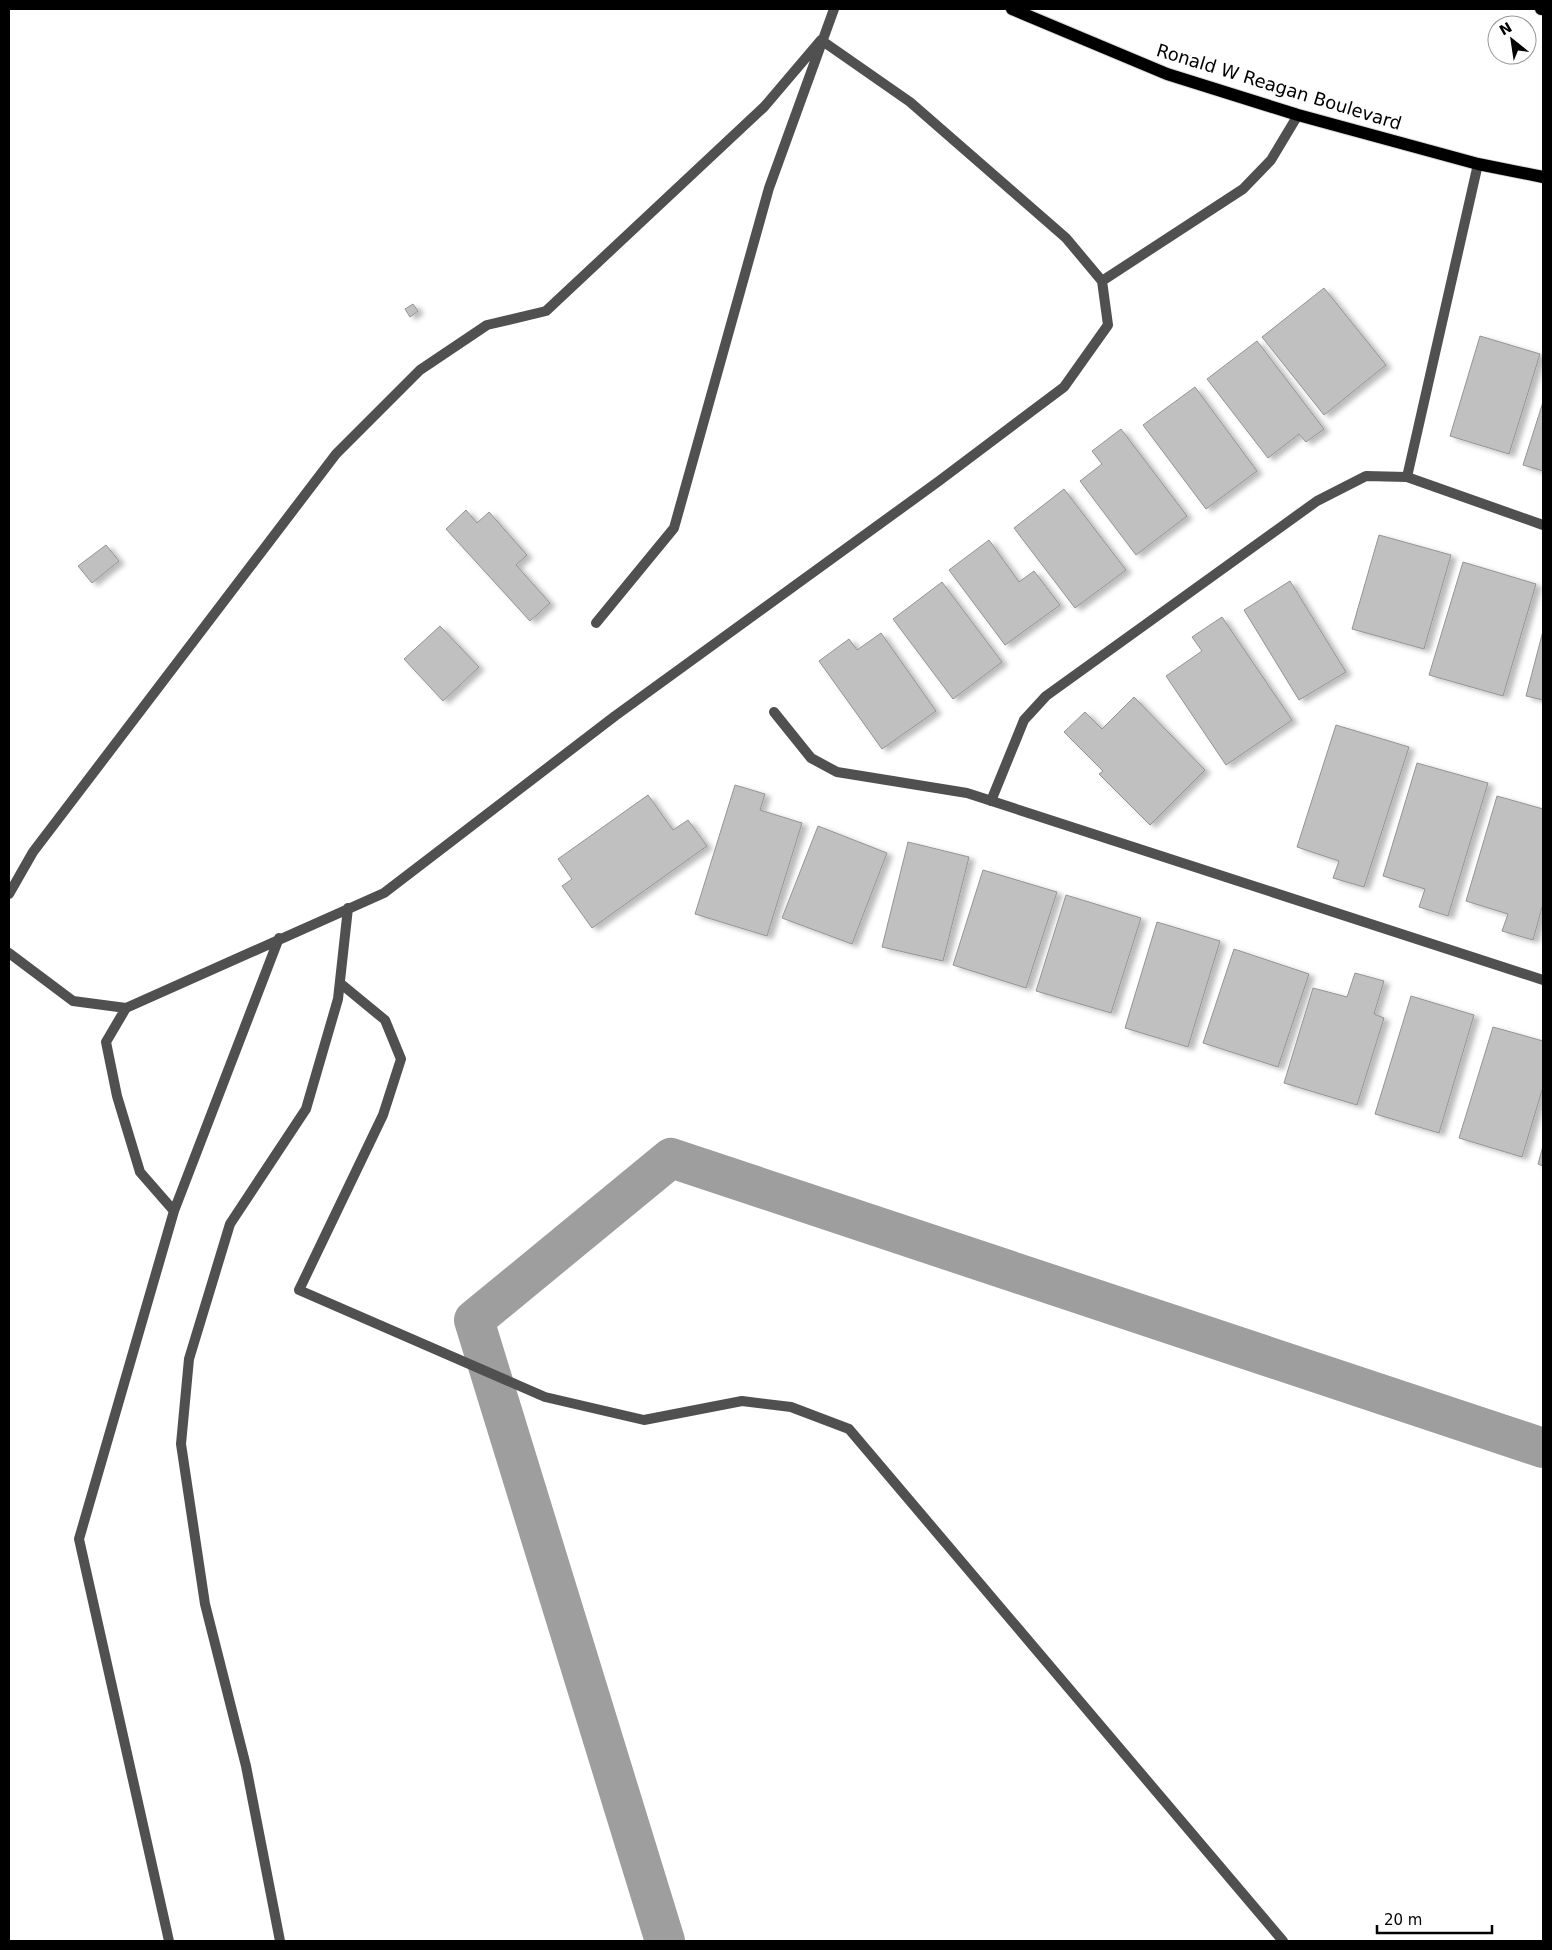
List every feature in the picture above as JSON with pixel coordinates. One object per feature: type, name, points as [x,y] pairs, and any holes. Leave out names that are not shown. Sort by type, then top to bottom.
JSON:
[{"type":"main road","name":"Ronald W Reagan Boulevard","points":[[1012,9],[1167,74],[1298,115],[1478,164],[1543,177]]},
{"type":"street","points":[[596,623],[674,528],[769,188],[821,40],[834,9]]},
{"type":"street","points":[[9,952],[73,1001],[126,1008],[279,938],[384,893],[615,716],[939,481],[1064,387],[1108,325],[1102,281],[1066,238],[910,102],[821,40]]},
{"type":"street","points":[[9,894],[33,852],[336,454],[420,370],[487,325],[546,311],[764,107],[821,40]]},
{"type":"street","points":[[1102,281],[1243,189],[1271,160],[1298,115]]},
{"type":"street","points":[[1407,477],[1478,164]]},
{"type":"street","points":[[991,801],[1024,720],[1046,696],[1317,501],[1366,476],[1407,477],[1543,525]]},
{"type":"street","points":[[774,712],[811,758],[837,772],[967,793],[1543,980]]},
{"type":"street","points":[[280,1941],[246,1766],[205,1604],[181,1444],[189,1359],[230,1224],[306,1109],[338,999],[348,908]]},
{"type":"street","points":[[169,1941],[79,1539],[174,1210],[279,938]]},
{"type":"street","points":[[340,984],[385,1020],[401,1059],[383,1115],[299,1290],[544,1397],[644,1420],[742,1401],[791,1407],[849,1430],[1282,1941]]},
{"type":"street","points":[[126,1008],[106,1042],[117,1096],[140,1172],[174,1210]]},
{"type":"building","points":[[1324,288],[1386,365],[1324,415],[1262,337]]},
{"type":"building","points":[[413,304],[418,311],[410,317],[405,309]]},
{"type":"building","points":[[1480,336],[1540,354],[1509,454],[1450,436]]},
{"type":"building","points":[[1257,341],[1324,429],[1306,442],[1299,434],[1268,458],[1207,379]]},
{"type":"building","points":[[1195,387],[1257,471],[1206,509],[1143,425]]},
{"type":"building","points":[[1543,402],[1543,471],[1523,465]]},
{"type":"building","points":[[1121,429],[1187,516],[1136,555],[1080,481],[1102,464],[1092,451]]},
{"type":"building","points":[[1064,489],[1126,570],[1075,608],[1014,528]]},
{"type":"building","points":[[466,510],[477,523],[489,512],[527,555],[516,565],[550,603],[530,621],[446,529]]},
{"type":"building","points":[[1379,535],[1451,555],[1424,649],[1352,629]]},
{"type":"building","points":[[989,540],[1019,582],[1034,571],[1060,605],[1005,645],[949,570]]},
{"type":"building","points":[[106,545],[119,561],[92,583],[78,566]]},
{"type":"building","points":[[1463,562],[1536,584],[1503,696],[1429,675]]},
{"type":"building","points":[[1290,581],[1346,672],[1299,700],[1244,610]]},
{"type":"building","points":[[942,582],[1002,662],[953,699],[893,619]]},
{"type":"building","points":[[1222,617],[1292,720],[1226,765],[1166,676],[1202,651],[1192,637]]},
{"type":"building","points":[[440,626],[479,667],[443,701],[404,659]]},
{"type":"building","points":[[1543,631],[1543,700],[1526,696]]},
{"type":"building","points":[[881,633],[936,711],[882,749],[819,661],[849,639],[857,650]]},
{"type":"building","points":[[1134,697],[1205,770],[1150,825],[1099,774],[1103,771],[1064,732],[1085,712],[1102,729]]},
{"type":"building","points":[[1336,725],[1409,747],[1364,887],[1333,878],[1339,861],[1297,847]]},
{"type":"building","points":[[1417,763],[1488,783],[1448,916],[1419,907],[1425,889],[1383,876]]},
{"type":"building","points":[[735,785],[765,794],[760,810],[802,823],[767,936],[695,914]]},
{"type":"building","points":[[648,795],[673,830],[688,820],[707,846],[592,928],[562,886],[572,879],[558,859]]},
{"type":"building","points":[[1497,796],[1543,809],[1543,904],[1533,940],[1502,931],[1508,914],[1466,901]]},
{"type":"building","points":[[818,826],[887,853],[852,944],[782,918]]},
{"type":"building","points":[[908,842],[969,857],[943,961],[882,947]]},
{"type":"building","points":[[983,870],[1057,892],[1026,988],[953,965]]},
{"type":"building","points":[[1066,895],[1141,918],[1111,1013],[1036,991]]},
{"type":"building","points":[[1157,922],[1220,941],[1188,1047],[1125,1028]]},
{"type":"building","points":[[1234,949],[1309,974],[1278,1067],[1203,1043]]},
{"type":"building","points":[[1355,973],[1384,981],[1374,1014],[1384,1018],[1357,1105],[1284,1083],[1313,988],[1347,997]]},
{"type":"building","points":[[1411,996],[1474,1015],[1439,1133],[1375,1114]]},
{"type":"building","points":[[1493,1027],[1543,1041],[1543,1087],[1522,1157],[1459,1138]]},
{"type":"building","points":[[1543,1146],[1543,1166],[1538,1164]]},
{"type":"waterway","points":[[665,1941],[474,1320],[671,1158],[1543,1448]]}]
